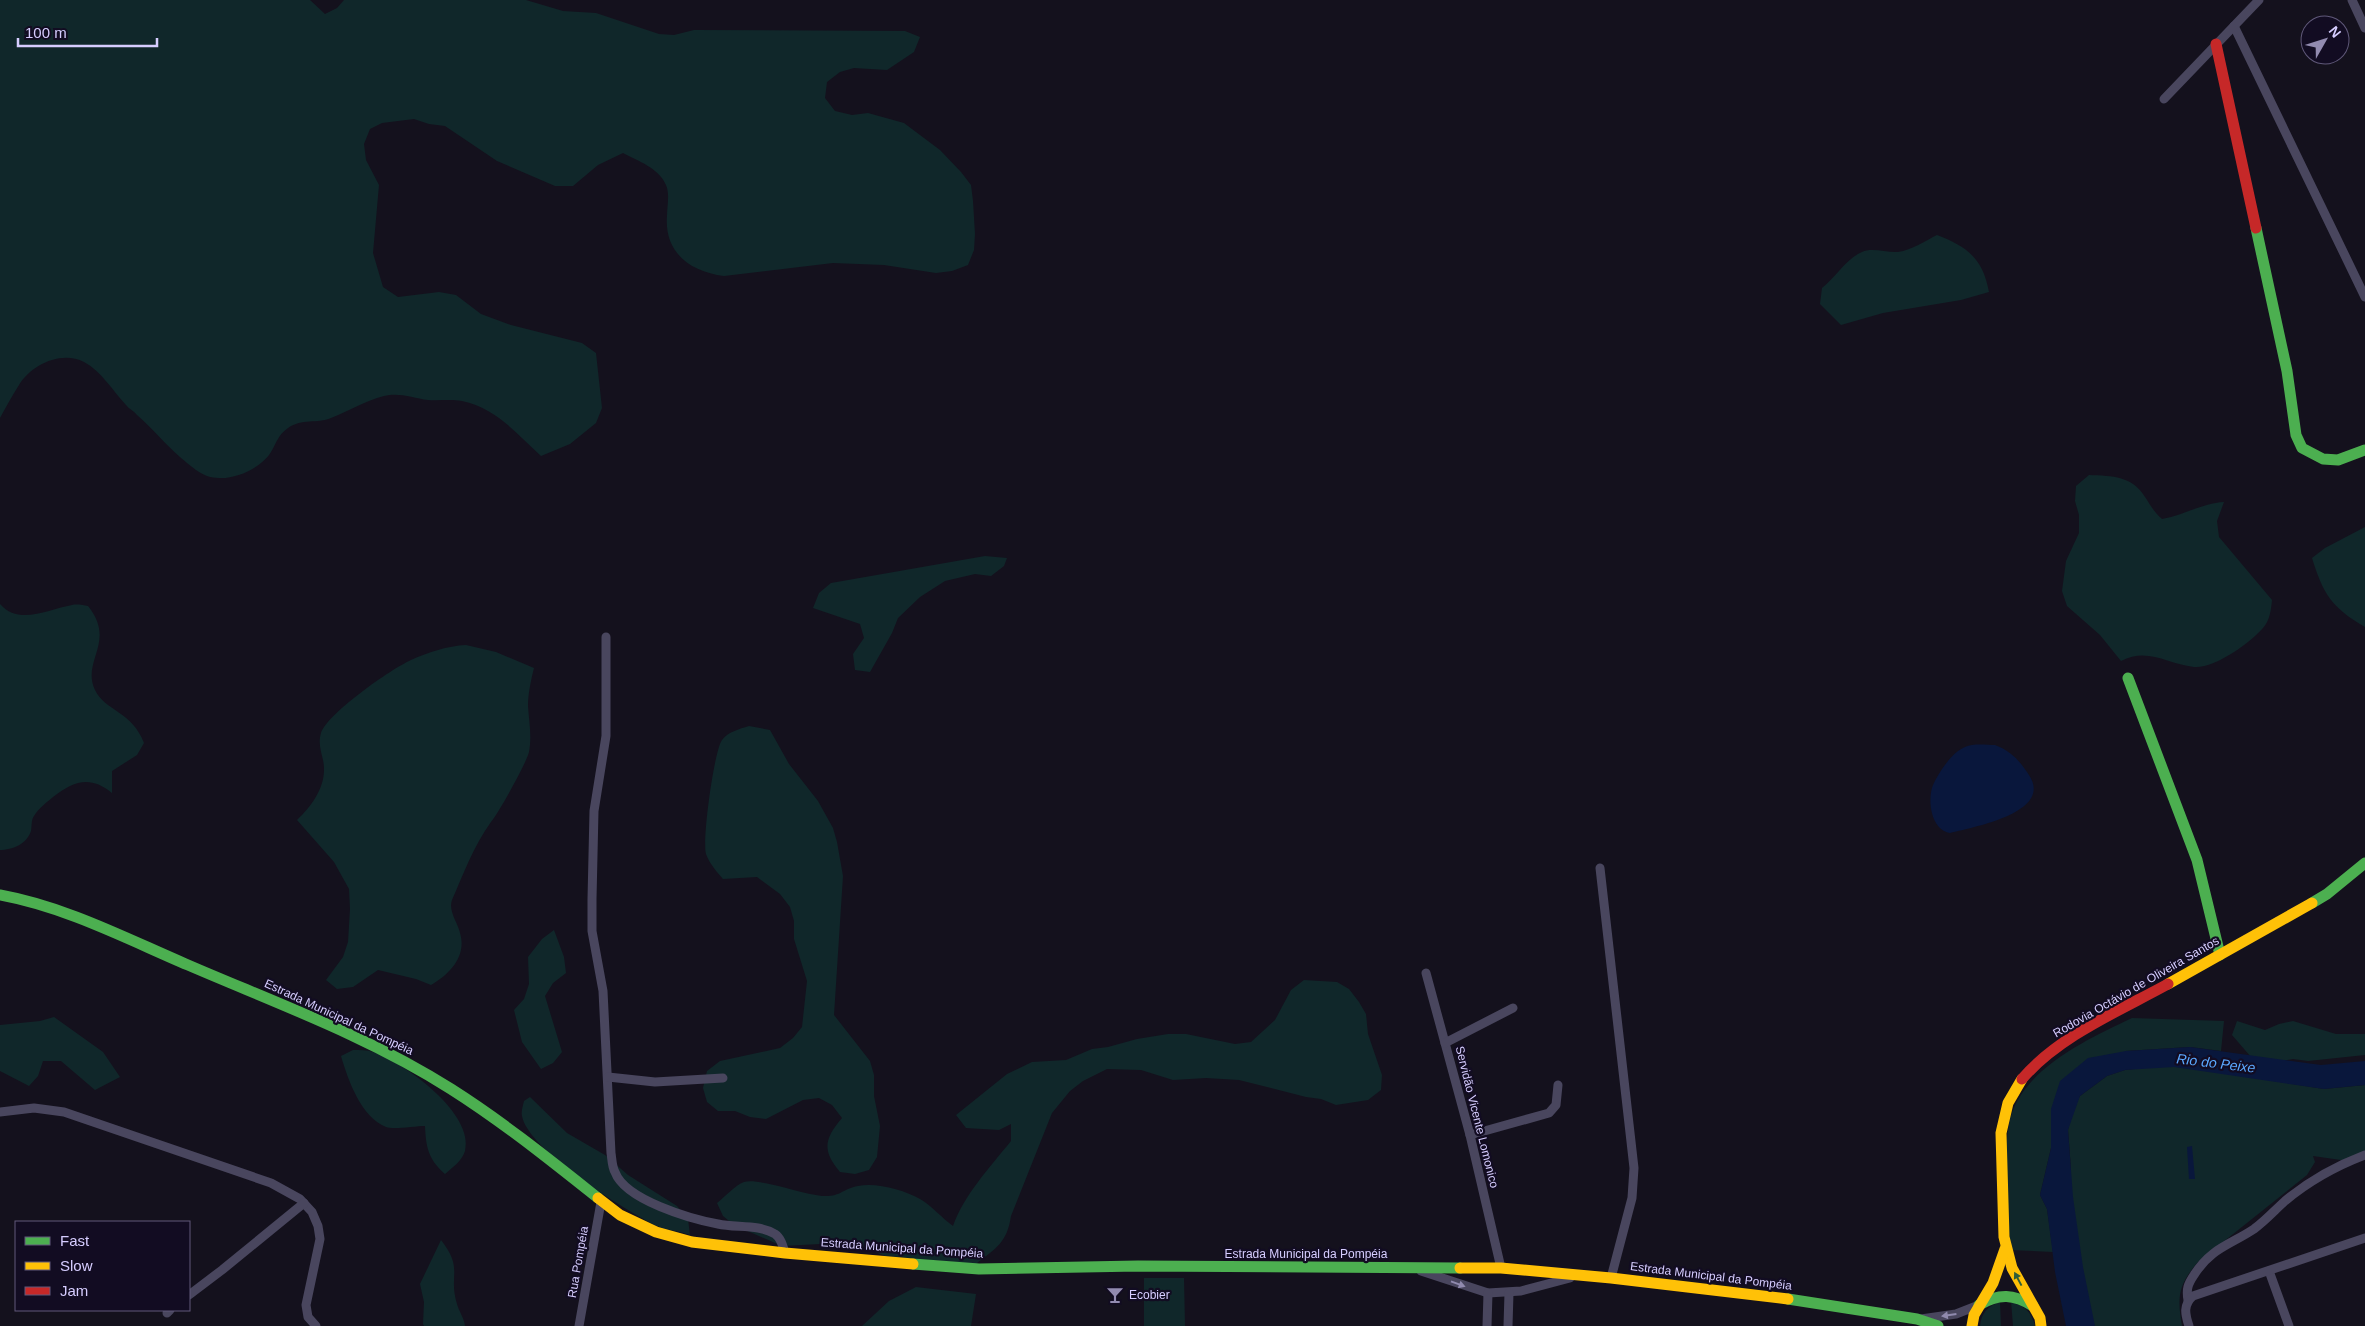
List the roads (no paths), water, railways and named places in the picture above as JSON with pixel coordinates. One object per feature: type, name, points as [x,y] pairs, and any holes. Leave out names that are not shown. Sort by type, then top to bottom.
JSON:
[{"type":"street","points":[[2164,99],[2259,0]]},
{"type":"street","points":[[2352,0],[2365,28]]},
{"type":"street","points":[[2234,26],[2365,297]]},
{"type":"street","points":[[2216,44],[2287,371],[2296,435],[2302,448],[2323,459],[2338,460],[2365,450]]},
{"type":"street","points":[[606,637],[606,736],[594,811],[592,931],[603,991],[611,1154],[615,1173],[625,1187],[650,1202],[682,1215],[719,1224],[755,1228],[770,1232],[780,1239],[785,1254]]},
{"type":"street","points":[[2128,678],[2197,860],[2220,955]]},
{"type":"street","name":"Rodovia Octávio de Oliveira Santos","points":[[2041,1326],[2040,1318],[2014,1271],[2005,1249],[2001,1154],[2006,1106],[2015,1089],[2028,1072],[2045,1057],[2077,1035],[2327,894],[2365,863]]},
{"type":"street","points":[[1600,868],[1634,1168],[1632,1198],[1611,1278]]},
{"type":"street","name":"Estrada Municipal da Pompéia","points":[[0,895],[27,900],[86,921],[238,985],[374,1046],[451,1089],[529,1144],[620,1215],[656,1232],[692,1242],[785,1254],[979,1269],[1138,1266],[1344,1269],[1501,1268],[1611,1278],[1821,1303],[1917,1319],[1938,1326]]},
{"type":"street","name":"Servidão Vicente Lomonico","points":[[1426,973],[1470,1135],[1501,1268]]},
{"type":"street","points":[[1445,1043],[1513,1008]]},
{"type":"street","points":[[608,1077],[655,1082],[723,1078]]},
{"type":"street","points":[[1470,1135],[1549,1113],[1556,1104],[1558,1085]]},
{"type":"street","points":[[0,1112],[34,1108],[64,1112],[271,1182],[304,1203],[312,1212],[318,1226],[320,1239],[306,1305],[308,1317],[316,1326]]},
{"type":"street","points":[[2189,1326],[2185,1314],[2190,1282],[2199,1267],[2215,1251],[2252,1230],[2309,1183],[2342,1164],[2365,1155]]},
{"type":"street","name":"Rua Pompéia","points":[[579,1326],[602,1202]]},
{"type":"street","points":[[190,1294],[304,1203]]},
{"type":"street","points":[[2188,1300],[2201,1293],[2365,1238]]},
{"type":"street","name":"Rodovia Octávio de Oliveira Santos","points":[[1972,1326],[1974,1315],[1993,1283],[2005,1249]]},
{"type":"street","points":[[1412,1268],[1472,1290],[1488,1293],[1509,1293],[1575,1276]]},
{"type":"street","points":[[2269,1271],[2289,1326]]},
{"type":"street","points":[[1487,1326],[1488,1293]]},
{"type":"street","points":[[1508,1326],[1509,1293]]},
{"type":"street","points":[[1979,1305],[1993,1296],[2002,1295],[2016,1297],[2034,1308]]},
{"type":"street","name":"Estrada Municipal da Pompéia","points":[[1917,1319],[1956,1314],[1979,1305]]},
{"type":"water","points":[[1995,745],[2015,757],[2029,775],[2034,788],[2030,799],[2021,808],[1991,822],[1950,833],[1944,831],[1938,826],[1932,814],[1930,798],[1933,785],[1939,774],[1955,753],[1965,747]]},
{"type":"water","name":"Rio do Peixe","points":[[2190,1047],[2321,1065],[2365,1061],[2365,1085],[2324,1089],[2174,1067],[2125,1070],[2107,1076],[2080,1096],[2068,1130],[2073,1197],[2083,1267],[2095,1326],[2066,1326],[2055,1272],[2047,1209],[2040,1195],[2051,1148],[2051,1109],[2060,1081],[2088,1058],[2126,1051]]},
{"type":"water","points":[[2192,1146],[2195,1179],[2189,1179],[2187,1147]]},
{"type":"place","name":"Ecobier","points":[[1115,1295]]}]
